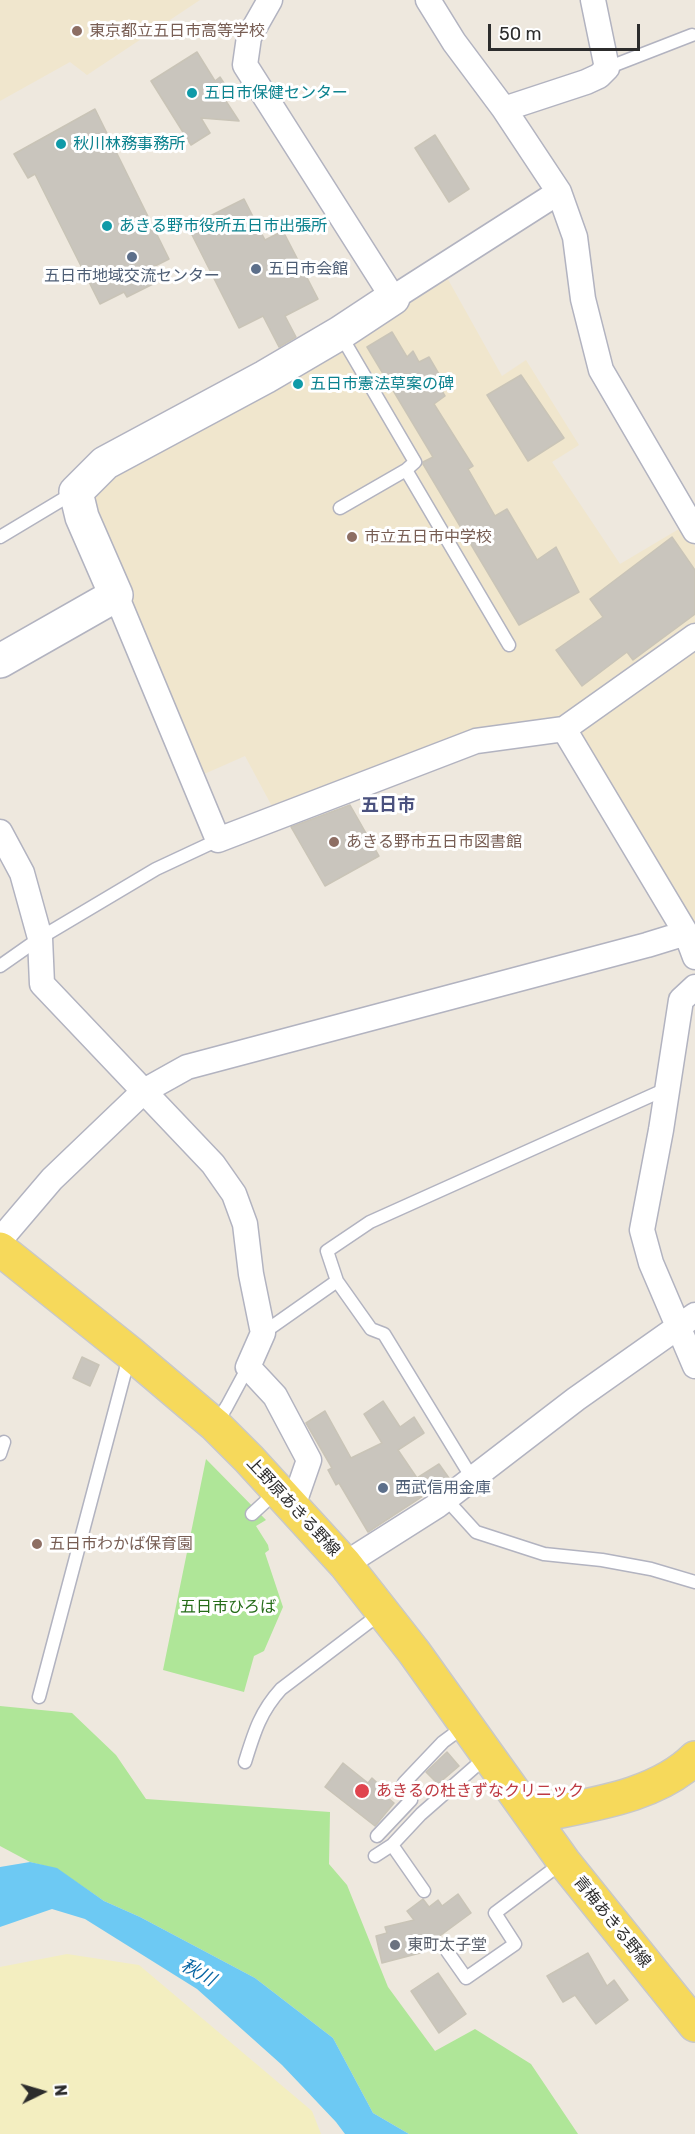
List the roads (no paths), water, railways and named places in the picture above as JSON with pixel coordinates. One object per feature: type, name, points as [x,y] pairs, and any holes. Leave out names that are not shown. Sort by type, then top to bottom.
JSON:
[{"type":"main road","name":"上野原あきる野線","points":[[0,1249],[130,1353],[215,1425],[285,1498],[345,1564],[383,1612],[467,1724],[532,1817]]},
{"type":"main road","points":[[532,1817],[645,1790],[685,1768],[695,1758]]},
{"type":"main road","name":"青梅あきる野線","points":[[532,1817],[564,1862],[695,2025]]},
{"type":"street","points":[[270,0],[249,37],[245,65],[393,298]]},
{"type":"street","points":[[428,0],[454,42],[504,109],[559,192],[575,237],[583,299],[601,370],[695,531]]},
{"type":"street","points":[[504,109],[593,79],[607,68],[593,0]]},
{"type":"street","points":[[559,192],[340,333],[105,464],[76,492],[82,517],[218,840],[476,741],[564,729],[695,636]]},
{"type":"street","points":[[0,661],[116,595]]},
{"type":"street","points":[[564,729],[686,933],[695,957]]},
{"type":"street","points":[[0,832],[22,873],[40,938],[42,984],[213,1164],[234,1194],[245,1224],[251,1274],[263,1333],[248,1367],[275,1396],[309,1460],[285,1498]]},
{"type":"street","points":[[0,1240],[52,1179],[144,1091],[187,1067],[686,933]]},
{"type":"street","points":[[695,987],[681,1000],[642,1230],[651,1263],[687,1321],[695,1366]]},
{"type":"street","points":[[345,1564],[446,1499],[576,1399],[687,1321]]},
{"type":"lane","points":[[607,68],[692,35]]},
{"type":"lane","points":[[340,333],[415,462],[406,470],[340,508]]},
{"type":"lane","points":[[406,470],[509,645]]},
{"type":"lane","points":[[0,537],[76,492]]},
{"type":"lane","points":[[0,966],[40,938],[156,869],[218,840]]},
{"type":"lane","points":[[472,1478],[384,1334],[371,1329],[337,1281],[327,1251],[370,1222],[666,1089]]},
{"type":"lane","points":[[263,1333],[337,1281]]},
{"type":"lane","points":[[39,1697],[130,1353]]},
{"type":"lane","points":[[215,1425],[248,1367]]},
{"type":"lane","points":[[252,1514],[285,1498]]},
{"type":"lane","points":[[446,1499],[476,1532],[544,1554],[602,1560],[651,1569],[695,1582]]},
{"type":"lane","points":[[245,1762],[257,1725],[268,1703],[280,1689],[383,1612]]},
{"type":"lane","points":[[377,1836],[411,1800],[404,1783],[443,1742],[467,1724]]},
{"type":"lane","points":[[375,1856],[392,1845],[421,1814],[488,1756]]},
{"type":"lane","points":[[392,1845],[424,1891]]},
{"type":"lane","points":[[447,1951],[466,1978],[515,1944],[495,1913],[564,1862]]},
{"type":"water","name":"秋川","points":[[30,1862],[57,1868],[104,1901],[140,1917],[255,1978],[333,2038],[373,2113],[409,2134],[345,2134],[282,2065],[197,1989],[85,1919],[52,1909],[0,1927],[0,1867]]},
{"type":"place","name":"東京都立五日市高等学校","points":[[77,31]]},
{"type":"place","name":"五日市保健センター","points":[[192,93]]},
{"type":"place","name":"秋川林務事務所","points":[[61,144]]},
{"type":"place","name":"あきる野市役所五日市出張所","points":[[107,226]]},
{"type":"place","name":"五日市地域交流センター","points":[[132,257]]},
{"type":"place","name":"五日市会館","points":[[256,269]]},
{"type":"place","name":"五日市憲法草案の碑","points":[[298,384]]},
{"type":"place","name":"市立五日市中学校","points":[[352,537]]},
{"type":"place","name":"あきる野市五日市図書館","points":[[334,842]]},
{"type":"place","name":"西武信用金庫","points":[[383,1488]]},
{"type":"place","name":"五日市わかば保育園","points":[[37,1544]]},
{"type":"place","name":"あきるの杜きずなクリニック","points":[[362,1791]]},
{"type":"place","name":"東町太子堂","points":[[395,1945]]},
{"type":"district","name":"五日市","points":[[388,806]]},
{"type":"park label","name":"五日市ひろば","points":[[228,1607]]}]
